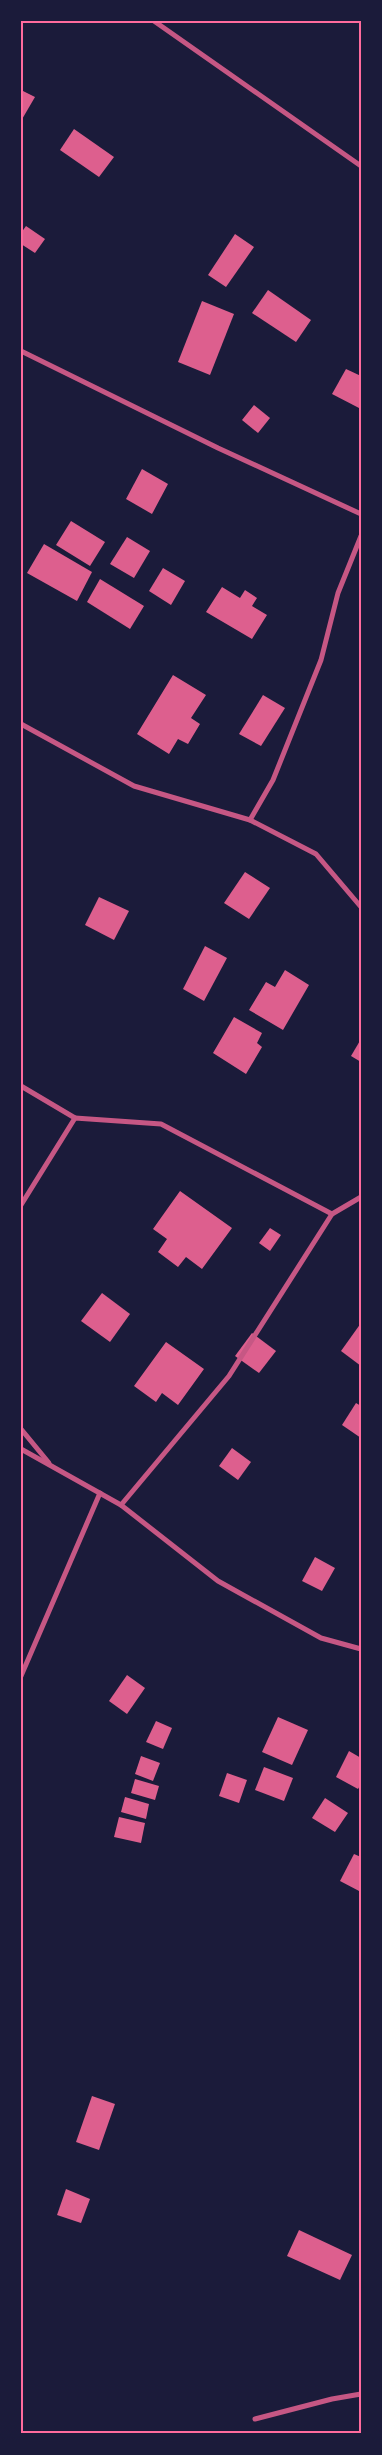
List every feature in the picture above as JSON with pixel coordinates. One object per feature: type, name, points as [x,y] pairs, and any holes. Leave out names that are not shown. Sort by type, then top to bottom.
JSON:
[{"type":"street","points":[[154,21],[361,166]]},
{"type":"street","points":[[21,352],[218,448],[361,514]]},
{"type":"street","points":[[250,820],[274,780],[321,660],[338,593],[361,536]]},
{"type":"street","points":[[21,724],[134,786],[250,820],[316,854],[361,907]]},
{"type":"street","points":[[21,1086],[75,1118],[161,1124],[332,1214]]},
{"type":"street","points":[[21,1205],[75,1118]]},
{"type":"street","points":[[121,1505],[229,1376],[332,1214],[361,1197]]},
{"type":"street","points":[[21,1429],[51,1466]]},
{"type":"street","points":[[21,1449],[121,1505],[218,1581],[320,1638],[361,1649]]},
{"type":"street","points":[[21,1676],[100,1493]]},
{"type":"street","points":[[255,2419],[332,2399],[361,2394]]},
{"type":"building","points":[[21,90],[35,97],[21,121]]},
{"type":"building","points":[[74,129],[114,157],[99,177],[60,150]]},
{"type":"building","points":[[26,226],[45,239],[35,253],[21,244],[21,233]]},
{"type":"building","points":[[235,234],[254,247],[226,287],[208,275]]},
{"type":"building","points":[[268,290],[311,320],[296,342],[252,313]]},
{"type":"building","points":[[202,301],[234,314],[210,375],[178,362]]},
{"type":"building","points":[[346,369],[361,376],[359,408],[332,394]]},
{"type":"building","points":[[254,405],[270,418],[258,433],[242,420]]},
{"type":"building","points":[[142,469],[168,484],[152,514],[126,499]]},
{"type":"building","points":[[71,521],[105,542],[90,566],[56,545]]},
{"type":"building","points":[[127,537],[150,551],[134,578],[110,564]]},
{"type":"building","points":[[44,544],[92,572],[77,601],[27,573]]},
{"type":"building","points":[[163,568],[185,581],[171,605],[149,591]]},
{"type":"building","points":[[100,579],[144,606],[130,629],[87,602]]},
{"type":"building","points":[[222,587],[240,598],[245,590],[257,598],[252,606],[267,615],[252,639],[206,612]]},
{"type":"building","points":[[173,675],[206,695],[191,718],[200,724],[188,744],[178,739],[169,754],[137,734]]},
{"type":"building","points":[[263,695],[285,708],[261,746],[239,734]]},
{"type":"building","points":[[245,872],[270,888],[249,919],[224,903]]},
{"type":"building","points":[[99,897],[129,911],[114,940],[85,925]]},
{"type":"building","points":[[205,946],[227,958],[204,1001],[183,989]]},
{"type":"building","points":[[285,970],[309,985],[283,1030],[249,1010],[266,982],[275,987]]},
{"type":"building","points":[[234,1017],[262,1033],[257,1043],[262,1047],[246,1074],[213,1053]]},
{"type":"building","points":[[361,1039],[361,1062],[351,1056]]},
{"type":"building","points":[[180,1191],[232,1228],[202,1269],[186,1257],[178,1267],[158,1252],[167,1239],[153,1229]]},
{"type":"building","points":[[270,1228],[281,1235],[270,1251],[259,1243]]},
{"type":"building","points":[[102,1293],[130,1314],[110,1342],[81,1321]]},
{"type":"building","points":[[361,1323],[361,1366],[341,1351]]},
{"type":"building","points":[[252,1333],[276,1351],[259,1373],[235,1356]]},
{"type":"building","points":[[166,1342],[204,1369],[178,1405],[162,1393],[156,1402],[134,1386]]},
{"type":"building","points":[[356,1403],[361,1406],[361,1438],[342,1425]]},
{"type":"building","points":[[232,1448],[251,1462],[238,1480],[219,1466]]},
{"type":"building","points":[[315,1557],[335,1568],[322,1591],[302,1581]]},
{"type":"building","points":[[127,1675],[145,1688],[127,1714],[109,1701]]},
{"type":"building","points":[[278,1717],[308,1730],[292,1765],[262,1752]]},
{"type":"building","points":[[156,1721],[172,1728],[163,1749],[146,1742]]},
{"type":"building","points":[[349,1751],[361,1758],[361,1784],[358,1789],[336,1777]]},
{"type":"building","points":[[141,1756],[160,1763],[153,1781],[135,1774]]},
{"type":"building","points":[[264,1767],[293,1778],[284,1801],[255,1790]]},
{"type":"building","points":[[227,1773],[247,1780],[239,1803],[219,1796]]},
{"type":"building","points":[[135,1779],[159,1786],[155,1800],[131,1793]]},
{"type":"building","points":[[125,1797],[149,1804],[146,1819],[121,1812]]},
{"type":"building","points":[[325,1798],[348,1813],[335,1832],[312,1818]]},
{"type":"building","points":[[119,1817],[145,1823],[141,1843],[114,1837]]},
{"type":"building","points":[[354,1854],[361,1857],[361,1892],[340,1881]]},
{"type":"building","points":[[92,2096],[115,2104],[99,2150],[76,2142]]},
{"type":"building","points":[[66,2189],[90,2199],[81,2223],[57,2215]]},
{"type":"building","points":[[299,2230],[352,2255],[340,2280],[287,2256]]}]
